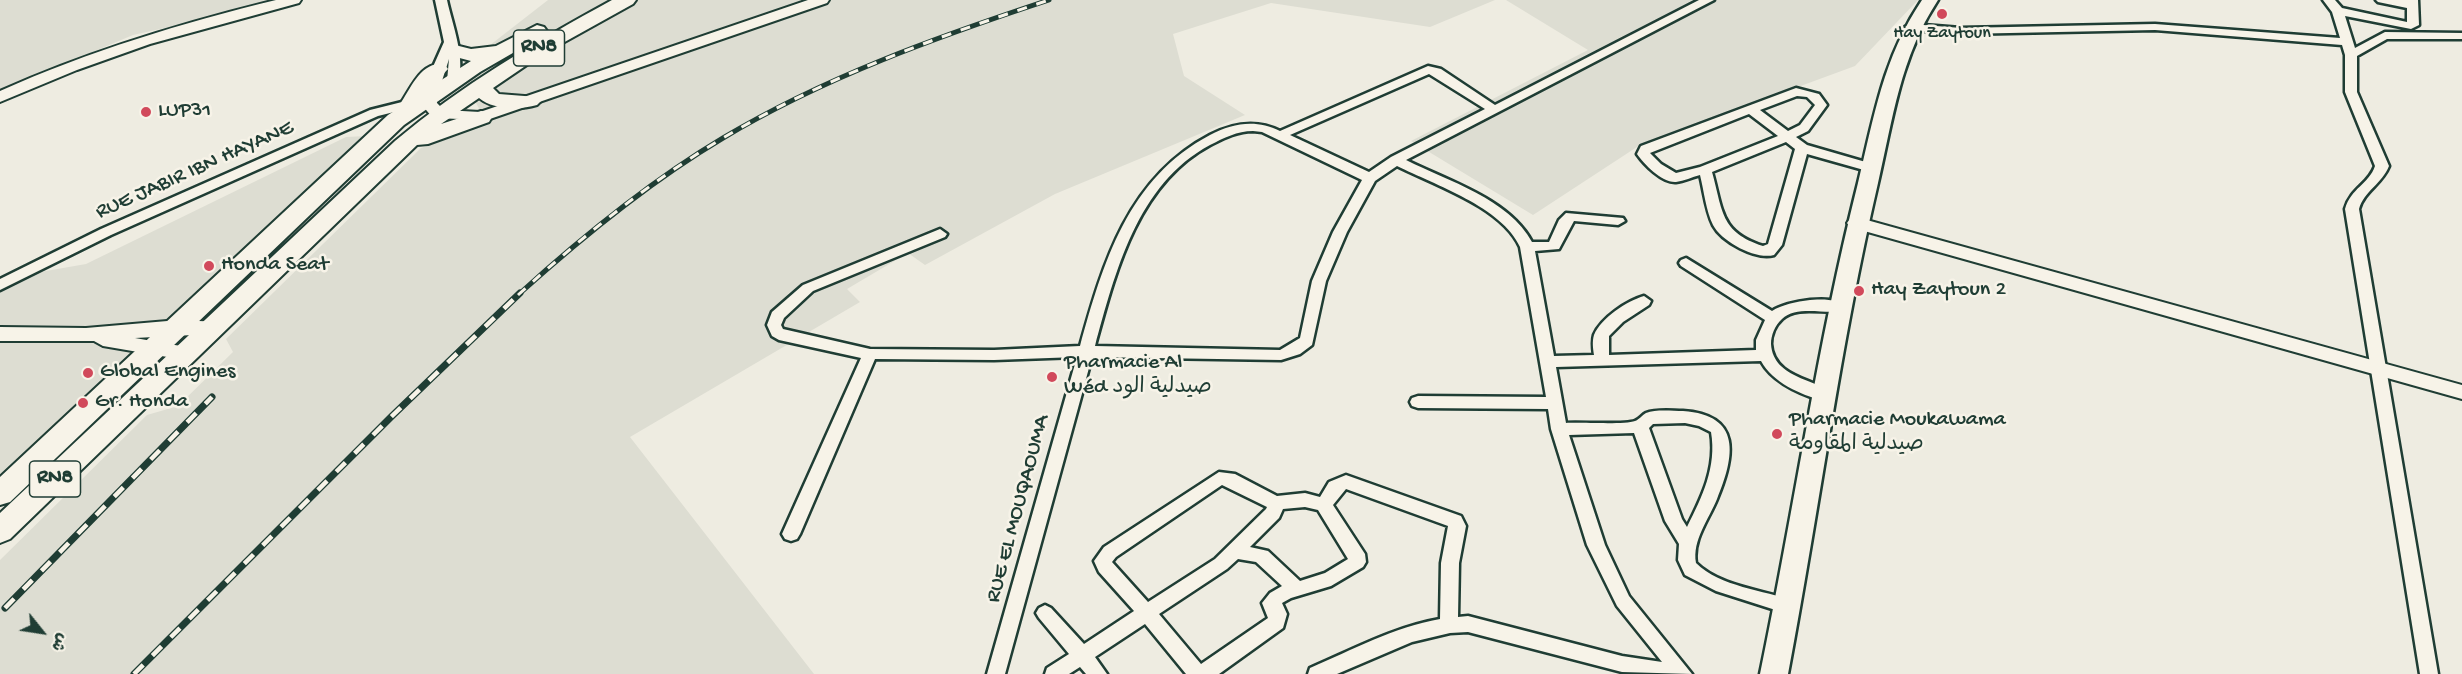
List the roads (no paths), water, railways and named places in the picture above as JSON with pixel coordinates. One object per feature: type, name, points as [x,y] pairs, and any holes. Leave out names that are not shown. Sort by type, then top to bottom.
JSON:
[{"type":"main road","name":"RN8","points":[[445,75],[499,52],[596,0]]},
{"type":"main road","name":"RN8","points":[[0,531],[182,340],[426,108],[477,87],[536,50],[626,0]]},
{"type":"main road","points":[[1774,674],[1856,223],[1902,45],[1911,27],[1930,0]]},
{"type":"main road","points":[[453,47],[476,55],[499,52]]},
{"type":"main road","points":[[426,108],[427,78],[445,75]]},
{"type":"main road","points":[[477,87],[494,100],[530,101]]},
{"type":"main road","name":"RN8","points":[[0,494],[156,348],[212,327],[403,146],[426,108]]},
{"type":"main road","points":[[403,146],[488,115]]},
{"type":"street","points":[[0,97],[78,65],[136,45],[200,24],[294,0]]},
{"type":"street","points":[[426,108],[452,93],[445,75],[453,47],[441,0]]},
{"type":"street","points":[[426,108],[488,115],[822,0]]},
{"type":"street","points":[[940,234],[808,288],[777,316],[774,325],[777,332],[784,336],[870,354],[994,355],[1085,351],[1281,355],[1295,350],[1307,341],[1319,281],[1340,232],[1370,178],[1396,160],[1708,0]]},
{"type":"street","points":[[2330,0],[2338,11],[2350,48],[2351,92],[2382,166],[2378,177],[2359,191],[2354,198],[2352,209],[2429,674]]},
{"type":"street","points":[[2382,0],[2412,3],[2413,25]]},
{"type":"street","points":[[2338,11],[2462,35]]},
{"type":"street","points":[[1911,27],[1970,31],[2155,27],[2350,48],[2385,34],[2462,35]]},
{"type":"street","points":[[445,75],[453,47]]},
{"type":"street","points":[[1280,135],[1428,70],[1437,72],[1493,109]]},
{"type":"street","points":[[1804,92],[1820,101],[1821,105],[1804,128],[1705,170],[1674,178],[1656,167],[1643,154],[1646,149],[1750,109],[1804,92]]},
{"type":"street","name":"RUE JABIR IBN HAYANE","points":[[0,285],[106,232],[353,124],[377,110],[390,106],[426,108]]},
{"type":"street","points":[[1750,109],[1802,148],[1871,168]]},
{"type":"street","name":"RUE EL MOUQAOUMA","points":[[996,674],[1108,272],[1130,222],[1155,183],[1177,160],[1197,146],[1238,128],[1253,126],[1280,135],[1370,178]]},
{"type":"street","points":[[1705,170],[1720,225],[1754,249],[1769,252],[1775,245],[1802,148]]},
{"type":"street","points":[[1396,160],[1505,216],[1516,227],[1527,247],[1559,429],[1596,545],[1623,601],[1682,674]]},
{"type":"street","points":[[1527,247],[1554,246],[1566,220],[1571,216],[1618,220]]},
{"type":"street","points":[[1856,223],[2462,392]]},
{"type":"street","points":[[1686,263],[1773,318]]},
{"type":"street","points":[[1602,360],[1600,340],[1602,334],[1609,326],[1644,301]]},
{"type":"street","points":[[1823,395],[1796,385],[1776,371],[1764,355],[1765,332],[1773,318],[1783,310],[1815,304],[1839,307]]},
{"type":"street","points":[[0,334],[86,334],[182,340]]},
{"type":"street","points":[[86,334],[156,348]]},
{"type":"street","points":[[791,534],[870,354]]},
{"type":"street","points":[[1548,362],[1764,355]]},
{"type":"street","points":[[1418,402],[1555,402]]},
{"type":"street","points":[[1559,429],[1640,427],[1649,418],[1677,417],[1702,420],[1718,429],[1722,454],[1718,474],[1688,543],[1686,560],[1691,570],[1707,580],[1788,606]]},
{"type":"street","points":[[1640,427],[1674,521],[1688,543]]},
{"type":"street","points":[[1219,478],[1229,479],[1275,503],[1305,500],[1324,505],[1356,554],[1357,562],[1318,584],[1289,589],[1271,603],[1278,614],[1277,622],[1206,673],[1197,672],[1105,567],[1103,561],[1105,556],[1219,478]]},
{"type":"street","points":[[1324,505],[1333,488],[1339,483],[1346,482],[1455,521],[1457,526],[1450,548],[1448,568],[1449,623]]},
{"type":"street","points":[[1054,674],[1221,564],[1273,513],[1275,503]]},
{"type":"street","points":[[1234,550],[1246,555],[1262,556],[1296,588]]},
{"type":"street","points":[[1045,613],[1098,674]]},
{"type":"street","points":[[1317,674],[1403,638],[1449,623],[1468,624],[1622,664],[1682,674]]},
{"type":"railway","points":[[518,295],[591,231],[642,192],[696,155],[762,116],[841,77],[882,60],[1049,0]]},
{"type":"railway","points":[[134,674],[392,416],[520,293]]},
{"type":"railway","points":[[5,608],[212,397]]},
{"type":"place","name":"Hay Zaytoun","points":[[1942,14]]},
{"type":"place","name":"LUP31","points":[[146,112]]},
{"type":"place","name":"Honda Seat","points":[[209,266]]},
{"type":"place","name":"Hay Zaytoun 2","points":[[1859,291]]},
{"type":"place","name":"Global Engines","points":[[88,373]]},
{"type":"place","name":"Pharmacie Al Wéd صيدلية الود","points":[[1052,377]]},
{"type":"place","name":"Gr. Honda","points":[[83,403]]},
{"type":"place","name":"Pharmacie Moukawama صيدلية المقاومة","points":[[1777,434]]}]
